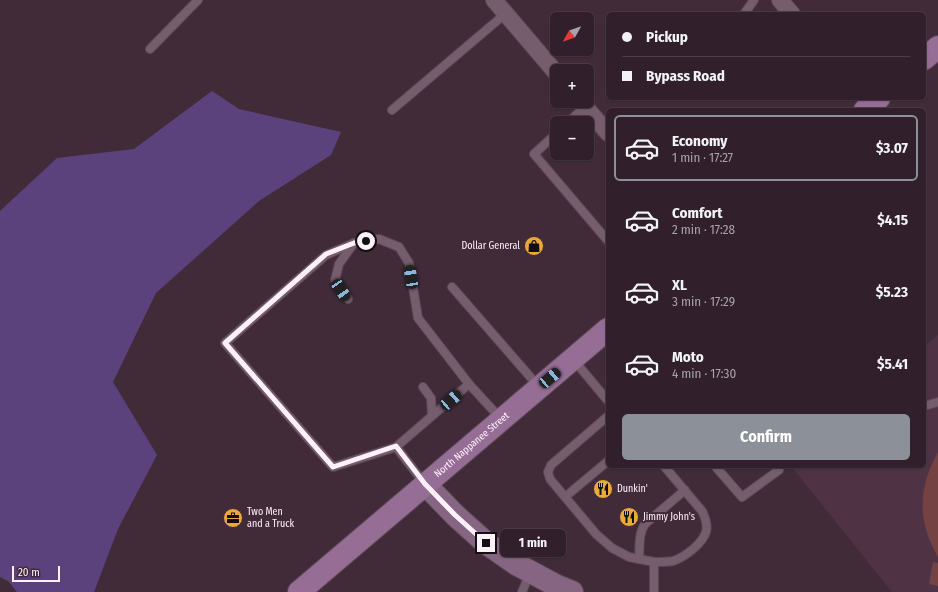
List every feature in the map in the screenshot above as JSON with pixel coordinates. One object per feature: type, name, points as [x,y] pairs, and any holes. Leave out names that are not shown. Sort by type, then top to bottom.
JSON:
[{"type":"main road","points":[[926,57],[938,47]]},
{"type":"main road","name":"North Nappanee Street","points":[[299,592],[573,359],[606,336]]},
{"type":"main road","points":[[425,484],[455,515],[486,543],[530,572],[572,592]]},
{"type":"street","points":[[494,0],[550,66]]},
{"type":"street","points":[[780,0],[790,12]]},
{"type":"street","points":[[586,108],[606,131]]},
{"type":"lane","points":[[150,49],[198,0]]},
{"type":"lane","points":[[745,12],[754,0]]},
{"type":"lane","points":[[392,110],[505,14]]},
{"type":"lane","points":[[574,116],[580,108]]},
{"type":"lane","points":[[550,139],[534,154],[606,239]]},
{"type":"lane","points":[[469,384],[396,446],[333,467],[225,343],[326,254],[354,243],[379,239],[399,247],[409,263],[418,318],[469,384],[502,420]]},
{"type":"lane","points":[[348,299],[335,280],[339,264],[354,243]]},
{"type":"lane","points":[[452,287],[539,388]]},
{"type":"lane","points":[[573,359],[606,399]]},
{"type":"lane","points":[[423,386],[431,398],[432,415]]},
{"type":"lane","points":[[926,405],[938,402]]},
{"type":"lane","points":[[606,418],[551,465],[548,472],[550,479],[596,534],[612,548],[629,557],[654,562],[672,561],[683,557],[703,539],[706,531],[705,518],[702,510],[666,468]]},
{"type":"lane","points":[[396,446],[425,484]]},
{"type":"lane","points":[[565,497],[606,463]]},
{"type":"lane","points":[[717,468],[742,497],[779,470],[778,468]]},
{"type":"lane","points":[[639,559],[640,536],[642,528],[685,490]]},
{"type":"lane","points":[[654,562],[654,592]]},
{"type":"lane","points":[[522,592],[530,572]]},
{"type":"shaded area","points":[[212,91],[239,109],[341,132],[331,155],[259,201],[156,293],[113,382],[157,455],[118,529],[94,592],[17,592],[8,581],[0,577],[0,211],[57,158],[134,149]]},
{"type":"shaded area","points":[[938,335],[938,592],[892,592],[793,468],[926,468],[926,345]]},
{"type":"shaded area","points":[[938,452],[938,557],[926,530],[923,517],[923,504],[924,492],[931,465]]},
{"type":"shaded area","points":[[933,562],[938,563],[938,586],[929,584]]},
{"type":"place","name":"Dollar General","points":[[534,246]]},
{"type":"place","name":"Dunkin'","points":[[603,489]]},
{"type":"place","name":"Jimmy John's","points":[[629,517]]},
{"type":"place","name":"Two Men and a Truck","points":[[233,518]]},
{"type":"route","points":[[366,241],[354,243],[326,254],[225,343],[333,467],[396,446],[425,484],[455,515],[486,543]]}]
